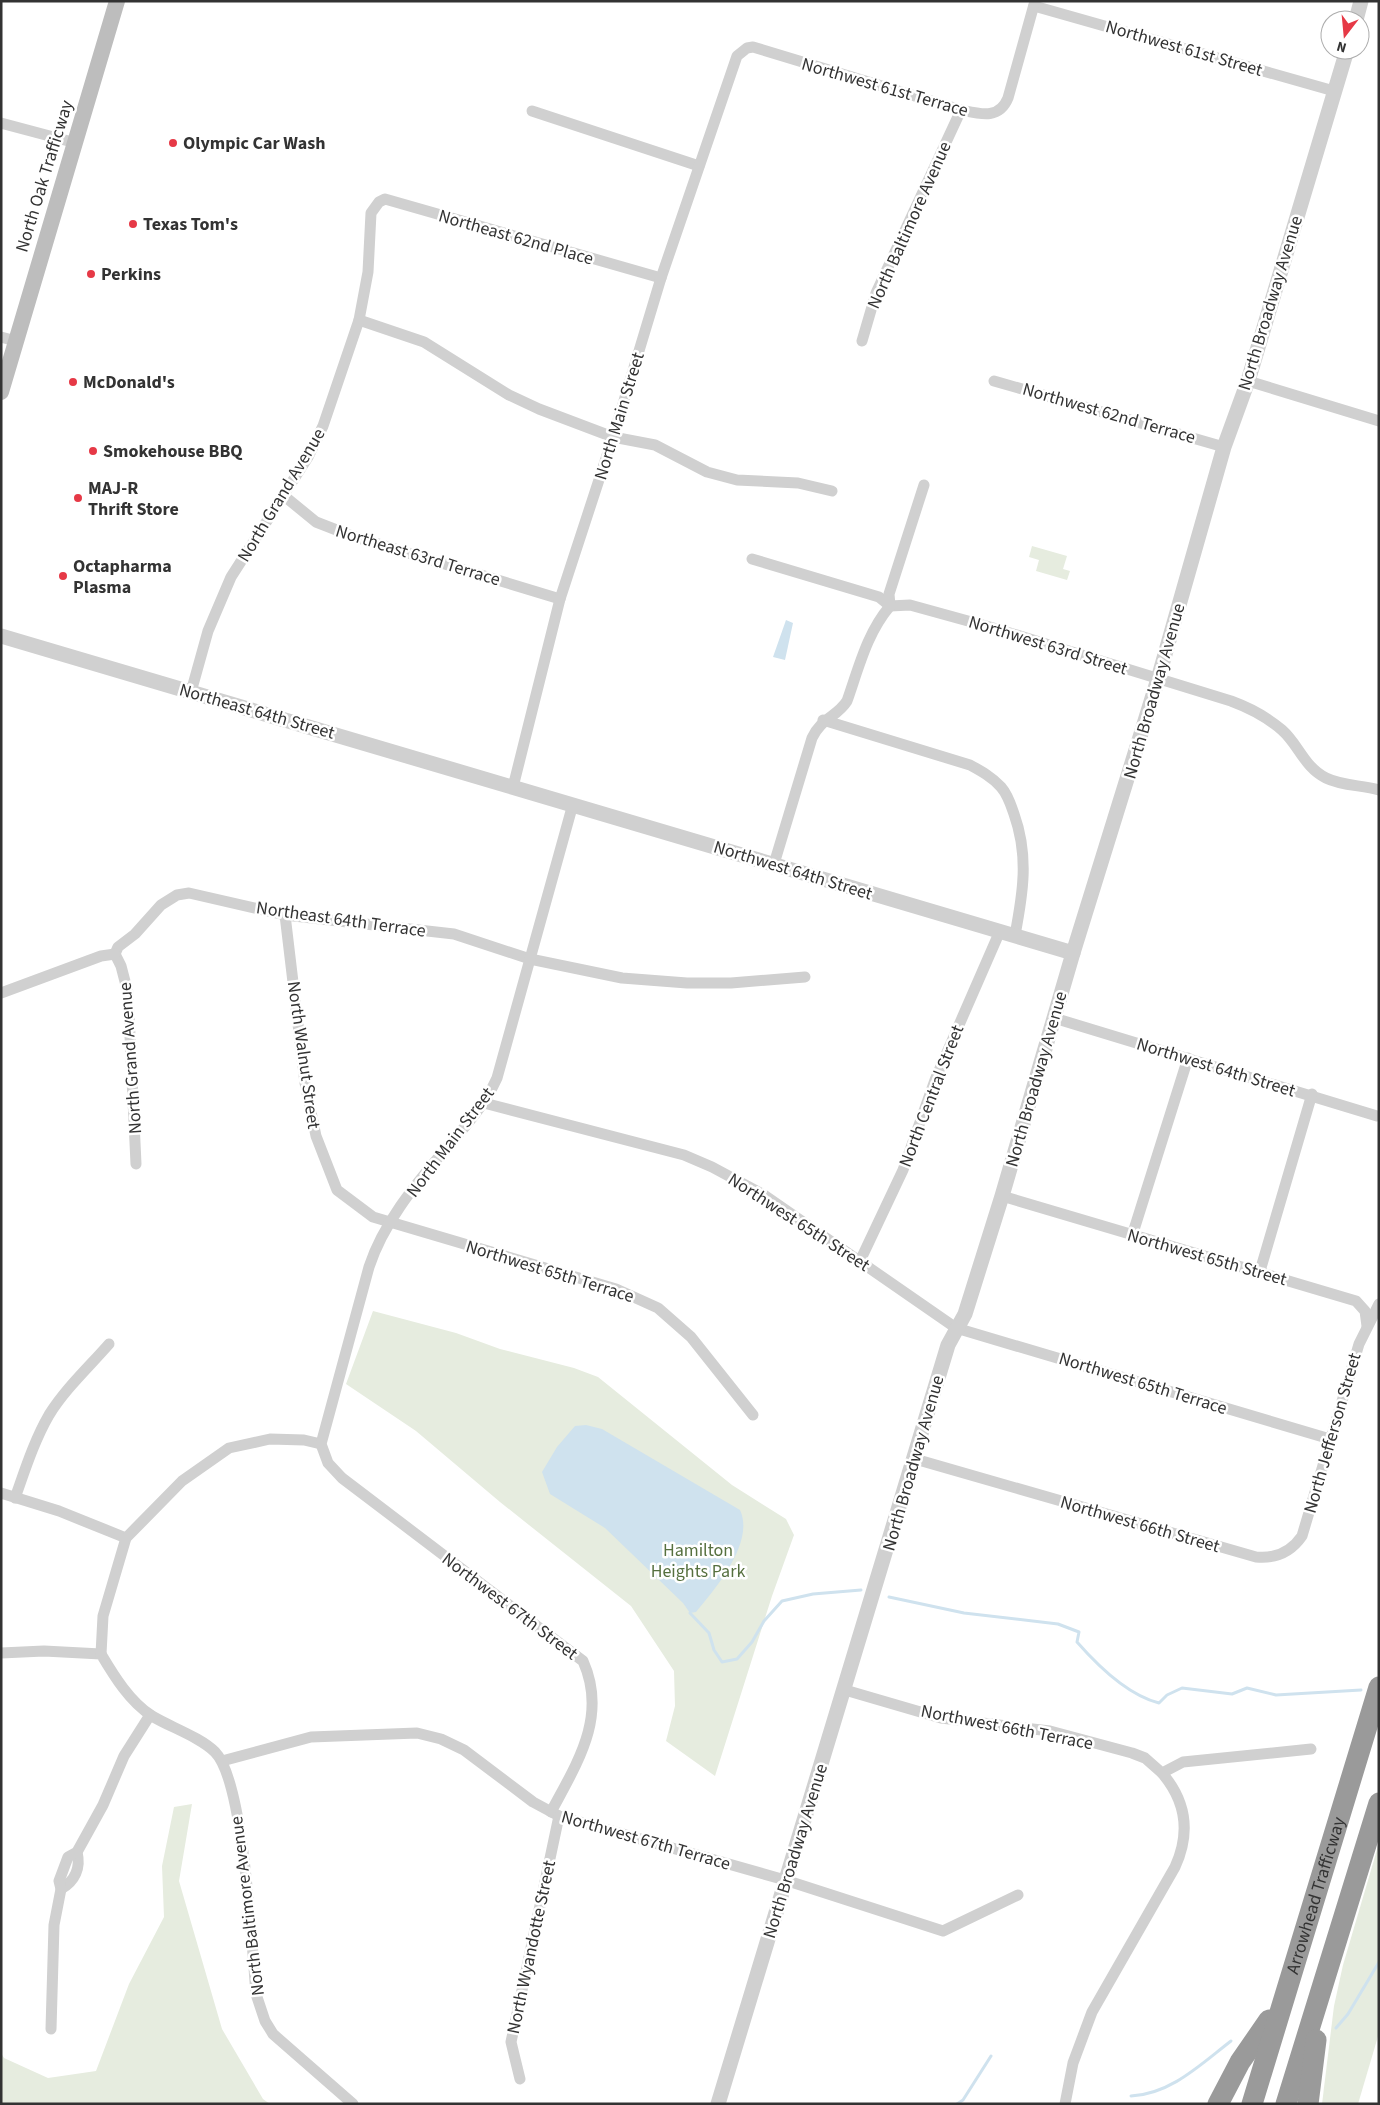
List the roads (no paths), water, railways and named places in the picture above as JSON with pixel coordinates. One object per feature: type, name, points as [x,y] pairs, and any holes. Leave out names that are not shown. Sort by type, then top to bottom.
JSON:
[{"type":"highway","name":"Arrowhead Trafficway","points":[[1252,2104],[1281,2003],[1379,1687]]},
{"type":"highway","name":"Arrowhead Trafficway","points":[[1286,2104],[1379,1803]]},
{"type":"highway","points":[[1308,2104],[1320,1993]]},
{"type":"highway","points":[[1218,2104],[1240,2062],[1281,2003]]},
{"type":"main road","name":"North Oak Trafficway","points":[[1,392],[9,339],[76,142],[117,1]]},
{"type":"street","name":"Northwest 61st Terrace","points":[[742,50],[753,47],[961,110],[982,114],[995,113],[1006,104],[1034,4]]},
{"type":"street","name":"Northwest 61st Street","points":[[1034,4],[1334,91]]},
{"type":"street","name":"North Main Street","points":[[514,787],[560,599],[613,437],[660,278],[737,56],[742,50]]},
{"type":"street","name":"North Broadway Avenue","points":[[718,2104],[948,1345],[965,1314],[1002,1196],[1073,952],[1158,679],[1224,447],[1248,381],[1343,60]]},
{"type":"street","name":"North Baltimore Avenue","points":[[862,341],[876,293],[961,110]]},
{"type":"street","points":[[532,111],[698,166]]},
{"type":"street","points":[[1,123],[76,142]]},
{"type":"street","name":"Northeast 62nd Place","points":[[374,206],[385,200],[660,278]]},
{"type":"street","name":"North Grand Avenue","points":[[191,692],[208,631],[219,604],[246,552],[308,457],[323,426],[359,320],[368,272],[371,213],[374,206]]},
{"type":"street","points":[[359,320],[424,342],[509,395],[613,437],[655,445],[707,472],[752,482],[798,483],[832,491]]},
{"type":"street","name":"Northwest 62nd Terrace","points":[[994,380],[1224,447]]},
{"type":"street","points":[[1248,381],[1379,421]]},
{"type":"street","points":[[774,864],[810,743],[823,720],[842,708],[847,701],[870,635],[876,622],[890,606],[889,594],[924,485]]},
{"type":"street","name":"Northeast 63rd Terrace","points":[[283,495],[316,522],[334,529],[560,599]]},
{"type":"street","name":"Northwest 63rd Street","points":[[752,558],[879,597],[890,606],[910,605],[919,607],[1072,651],[1248,707],[1283,731],[1307,765],[1324,778],[1343,784],[1379,790]]},
{"type":"street","name":"Northeast 64th Street","points":[[1,636],[514,787]]},
{"type":"street","points":[[823,720],[970,765],[985,773],[1001,787],[1016,819],[1025,864],[1022,898],[1015,935]]},
{"type":"street","name":"Northwest 64th Street","points":[[514,787],[1073,952]]},
{"type":"street","name":"North Main Street","points":[[321,1444],[376,1247],[389,1223],[425,1173],[484,1103],[497,1078],[573,804]]},
{"type":"street","name":"Northeast 64th Terrace","points":[[115,954],[118,947],[135,934],[160,905],[177,896],[189,893],[285,916],[454,934],[530,959],[590,972],[655,982],[731,984],[805,977]]},
{"type":"street","name":"North Walnut Street","points":[[285,916],[299,1043],[316,1136],[337,1190],[365,1212],[389,1223]]},
{"type":"street","name":"North Central Street","points":[[860,1261],[903,1170],[935,1080],[1000,931]]},
{"type":"street","points":[[1,993],[101,956],[115,954]]},
{"type":"street","name":"North Grand Avenue","points":[[115,954],[122,966],[128,993],[136,1164]]},
{"type":"street","name":"Northwest 64th Street","points":[[1054,1018],[1312,1094],[1377,1116]]},
{"type":"street","points":[[1132,1236],[1188,1058]]},
{"type":"street","points":[[1260,1271],[1312,1094]]},
{"type":"street","name":"Northwest 65th Street","points":[[484,1103],[684,1155],[712,1167],[764,1195],[956,1328]]},
{"type":"street","name":"Northwest 65th Street","points":[[1002,1196],[1132,1236],[1260,1271],[1356,1300],[1365,1311],[1367,1326]]},
{"type":"street","name":"Northwest 65th Terrace","points":[[389,1223],[616,1289],[658,1308],[675,1321],[697,1344],[753,1415]]},
{"type":"street","name":"North Jefferson Street","points":[[1280,1555],[1294,1547],[1302,1536],[1358,1344],[1379,1304]]},
{"type":"street","name":"Northwest 65th Terrace","points":[[956,1328],[1330,1439]]},
{"type":"street","points":[[15,1498],[49,1415],[62,1397],[109,1344]]},
{"type":"street","points":[[222,1760],[208,1747],[150,1714],[126,1691],[101,1654],[103,1616],[126,1538],[182,1481],[229,1448],[270,1439],[296,1440],[321,1444]]},
{"type":"street","name":"Northwest 67th Street","points":[[321,1444],[328,1463],[342,1478],[583,1662],[593,1689],[593,1712],[579,1757],[555,1814]]},
{"type":"street","name":"Northwest 66th Street","points":[[915,1459],[1256,1557],[1270,1558],[1280,1555]]},
{"type":"street","points":[[1,1493],[81,1519],[126,1538]]},
{"type":"street","points":[[1,1653],[44,1651],[101,1654]]},
{"type":"street","name":"Northwest 66th Terrace","points":[[845,1690],[942,1718],[1050,1732],[1132,1753],[1145,1758],[1175,1788],[1181,1802],[1184,1824],[1183,1846],[1175,1867],[1092,2012],[1073,2063],[1065,2104]]},
{"type":"street","points":[[51,2029],[54,1925],[61,1889],[59,1881],[68,1857],[77,1852],[102,1805],[124,1756],[150,1714]]},
{"type":"street","name":"Northwest 67th Terrace","points":[[222,1760],[311,1737],[417,1733],[441,1739],[464,1750],[532,1802],[555,1814],[785,1880],[943,1931],[1018,1895]]},
{"type":"street","points":[[1162,1773],[1183,1762],[1311,1749]]},
{"type":"street","name":"North Baltimore Avenue","points":[[222,1760],[240,1834],[259,2008],[265,2022],[283,2044],[353,2104]]},
{"type":"street","name":"North Wyandotte Street","points":[[520,2079],[511,2042],[555,1814]]},
{"type":"water","points":[[786,620],[793,623],[785,660],[773,657]]},
{"type":"water","points":[[586,1425],[602,1429],[740,1510],[743,1523],[738,1550],[723,1578],[696,1612],[690,1613],[683,1603],[605,1528],[550,1494],[542,1472],[557,1447],[575,1426]]},
{"type":"waterway","points":[[690,1613],[709,1633],[714,1650],[722,1662],[737,1659],[752,1642],[764,1621],[782,1601],[813,1594],[861,1590]]},
{"type":"waterway","points":[[889,1597],[964,1613],[1058,1624],[1079,1632],[1077,1642],[1104,1670],[1125,1687],[1159,1703],[1167,1695],[1182,1688],[1232,1694],[1247,1688],[1276,1695],[1361,1690]]},
{"type":"waterway","points":[[1336,2028],[1348,2014],[1379,1962]]},
{"type":"waterway","points":[[1131,2096],[1146,2094],[1172,2084],[1197,2068],[1231,2041]]},
{"type":"waterway","points":[[957,2104],[963,2100],[991,2056]]},
{"type":"place","name":"Olympic Car Wash","points":[[173,143]]},
{"type":"place","name":"Texas Tom's","points":[[133,224]]},
{"type":"place","name":"Perkins","points":[[91,274]]},
{"type":"place","name":"McDonald's","points":[[73,382]]},
{"type":"place","name":"Smokehouse BBQ","points":[[93,451]]},
{"type":"place","name":"MAJ-R Thrift Store","points":[[78,498]]},
{"type":"place","name":"Octapharma Plasma","points":[[63,576]]},
{"type":"park label","name":"Hamilton Heights Park","points":[[698,1560]]}]
